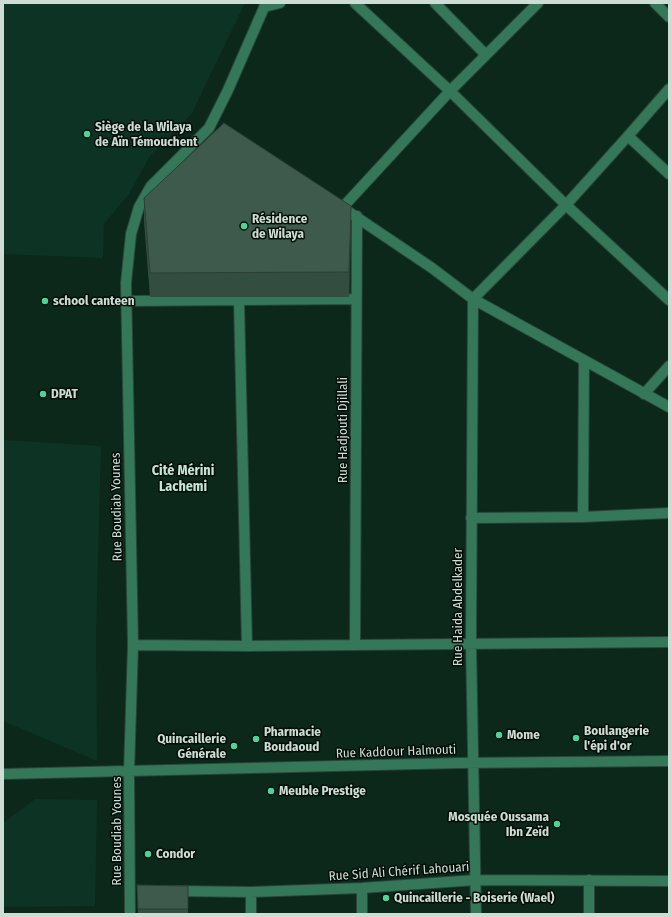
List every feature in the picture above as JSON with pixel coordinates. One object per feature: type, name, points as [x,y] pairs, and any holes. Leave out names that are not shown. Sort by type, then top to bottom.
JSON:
[{"type":"street","points":[[265,5],[280,3]]},
{"type":"street","points":[[355,3],[450,91],[566,205],[669,300]]},
{"type":"street","points":[[435,3],[486,55]]},
{"type":"street","points":[[343,208],[450,91],[538,3]]},
{"type":"street","points":[[655,3],[669,17]]},
{"type":"street","name":"Rue Boudiab Younes","points":[[130,914],[134,891],[129,772],[133,644],[126,283],[131,234],[139,207],[151,186],[212,130],[265,5]]},
{"type":"street","points":[[473,299],[566,205],[669,88]]},
{"type":"street","points":[[628,136],[669,174]]},
{"type":"street","points":[[330,200],[357,216],[432,268],[473,299],[669,407]]},
{"type":"street","name":"Rue Hadjouti Djillali","points":[[355,644],[357,216]]},
{"type":"street","points":[[126,301],[356,299]]},
{"type":"street","name":"Rue Haida Abdelkader","points":[[473,299],[470,644],[474,763],[476,914]]},
{"type":"street","points":[[239,301],[247,646]]},
{"type":"street","points":[[583,517],[584,360]]},
{"type":"street","points":[[644,394],[669,366]]},
{"type":"street","points":[[471,518],[583,517],[669,513]]},
{"type":"street","points":[[133,644],[247,646],[669,642]]},
{"type":"street","name":"Rue Kaddour Halmouti","points":[[3,774],[474,763],[669,761]]},
{"type":"street","name":"Rue Sid Ali Chérif Lahouari","points":[[168,891],[251,892],[362,888],[476,880],[669,881]]},
{"type":"street","points":[[589,880],[590,914]]},
{"type":"street","points":[[362,888],[362,914]]},
{"type":"street","points":[[251,892],[251,914]]},
{"type":"shaded area","name":"Siège de la Wilaya de Aïn Témouchent","points":[[3,3],[245,3],[192,113],[150,156],[129,194],[104,224],[103,258],[3,254]]},
{"type":"shaded area","points":[[3,440],[101,446],[96,635],[97,761],[3,721]]},
{"type":"shaded area","points":[[35,799],[97,800],[95,906],[3,907],[3,823]]},
{"type":"building","name":"Résidence de Wilaya","points":[[224,123],[351,206],[349,272],[150,273],[144,198]]},
{"type":"building","points":[[137,885],[188,886],[188,909],[138,909]]},
{"type":"place","name":"Siège de la Wilaya de Aïn Témouchent","points":[[87,134]]},
{"type":"place","name":"Résidence de Wilaya","points":[[244,226]]},
{"type":"place","name":"school canteen","points":[[45,301]]},
{"type":"place","name":"DPAT","points":[[43,394]]},
{"type":"place","name":"Mome","points":[[499,735]]},
{"type":"place","name":"Boulangerie l'épi d'or","points":[[576,738]]},
{"type":"place","name":"Pharmacie Boudaoud","points":[[256,739]]},
{"type":"place","name":"Quincaillerie Générale","points":[[234,746]]},
{"type":"place","name":"Meuble Prestige","points":[[271,791]]},
{"type":"place","name":"Mosquée Oussama Ibn Zeïd","points":[[557,824]]},
{"type":"place","name":"Condor","points":[[148,854]]},
{"type":"place","name":"Quincaillerie - Boiserie (Wael)","points":[[386,898]]},
{"type":"district","name":"Cité Mérini Lachemi","points":[[183,480]]}]
